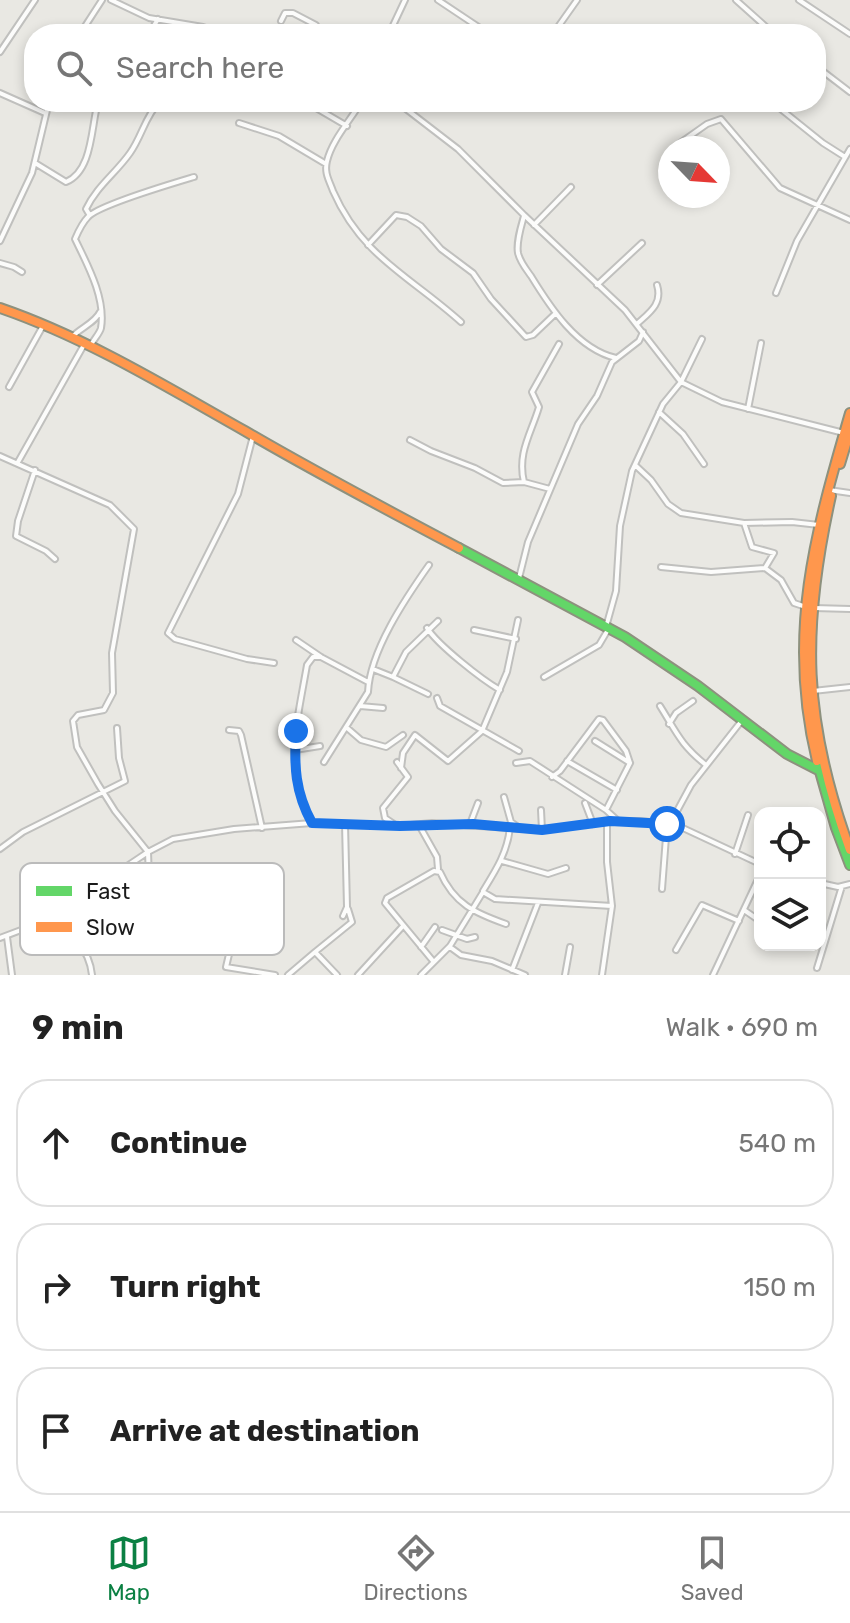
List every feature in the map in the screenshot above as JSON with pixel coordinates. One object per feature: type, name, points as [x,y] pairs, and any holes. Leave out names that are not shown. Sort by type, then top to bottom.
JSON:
[{"type":"street","points":[[0,52],[35,0]]},
{"type":"street","points":[[86,24],[102,0]]},
{"type":"street","points":[[111,0],[140,14],[180,24]]},
{"type":"street","points":[[394,24],[405,0]]},
{"type":"street","points":[[438,0],[474,24]]},
{"type":"street","points":[[560,24],[577,0]]},
{"type":"street","points":[[736,0],[763,24]]},
{"type":"street","points":[[799,0],[850,34]]},
{"type":"street","points":[[281,21],[285,13],[293,13],[314,24]]},
{"type":"street","points":[[155,24],[158,19]]},
{"type":"street","points":[[826,74],[850,92]]},
{"type":"street","points":[[0,93],[24,104]]},
{"type":"street","points":[[36,167],[66,182],[75,178],[90,143],[96,112]]},
{"type":"street","points":[[89,214],[86,209],[96,190],[133,149],[152,112]]},
{"type":"street","points":[[323,112],[347,126]]},
{"type":"street","points":[[355,112],[332,147],[326,164],[326,174],[342,210],[378,257],[432,295],[461,322]]},
{"type":"street","points":[[410,112],[458,149],[637,324],[669,371],[681,382],[722,402],[847,432]]},
{"type":"street","points":[[784,112],[845,157]]},
{"type":"street","points":[[0,241],[36,167],[45,113]]},
{"type":"street","points":[[690,136],[721,119],[780,188],[850,220]]},
{"type":"street","points":[[239,123],[279,136],[326,164]]},
{"type":"street","points":[[776,293],[797,241],[850,149]]},
{"type":"street","points":[[18,462],[88,344],[101,330],[101,310],[89,267],[75,239],[89,214],[194,177]]},
{"type":"street","points":[[534,225],[571,187]]},
{"type":"street","points":[[367,246],[396,215],[407,217],[421,226],[461,266],[473,273],[491,299],[526,337],[533,335],[555,314]]},
{"type":"street","points":[[524,215],[518,254],[555,314],[579,336],[614,360]]},
{"type":"street","points":[[597,285],[642,243]]},
{"type":"street","points":[[0,263],[22,272]]},
{"type":"street","points":[[637,324],[656,304],[659,295],[657,285]]},
{"type":"street","points":[[0,308],[88,344],[608,628],[671,667],[803,765],[822,772]]},
{"type":"street","points":[[72,337],[96,319],[101,310]]},
{"type":"street","points":[[9,387],[44,324]]},
{"type":"street","points":[[518,581],[528,542],[578,424],[597,396],[614,360],[639,341],[643,332]]},
{"type":"street","points":[[544,677],[599,645],[608,628],[616,591],[620,526],[635,465],[659,412],[681,382],[702,339]]},
{"type":"street","points":[[639,341],[650,341]]},
{"type":"street","points":[[748,409],[761,343]]},
{"type":"street","points":[[524,482],[521,463],[523,447],[539,407],[532,392],[559,344]]},
{"type":"street","points":[[659,412],[683,434],[704,464]]},
{"type":"street","points":[[850,413],[812,551],[806,689],[830,818],[850,865]]},
{"type":"street","points":[[253,436],[238,494],[168,633],[175,639],[274,663]]},
{"type":"street","points":[[410,440],[503,483],[524,482],[550,489]]},
{"type":"street","points":[[0,456],[110,505],[134,529],[111,658],[113,693],[104,710],[78,715],[73,721],[77,747],[104,794],[148,852],[148,863]]},
{"type":"street","points":[[635,465],[651,480],[668,504],[681,513],[744,523],[819,525]]},
{"type":"street","points":[[35,470],[15,534],[55,559]]},
{"type":"street","points":[[830,491],[850,493]]},
{"type":"street","points":[[830,491],[808,607],[813,712],[822,772],[850,850]]},
{"type":"street","points":[[744,523],[752,547],[774,553],[765,568]]},
{"type":"street","points":[[324,762],[368,692],[373,669],[398,614],[429,565]]},
{"type":"street","points":[[661,567],[711,572],[765,568],[781,580],[794,603],[808,607],[850,609]]},
{"type":"street","points":[[401,768],[403,753],[415,735],[448,761],[482,731],[500,690],[516,639],[518,620]]},
{"type":"street","points":[[393,677],[406,652],[438,621]]},
{"type":"street","points":[[427,629],[487,683],[500,690]]},
{"type":"street","points":[[474,630],[516,639]]},
{"type":"street","points":[[296,640],[368,682]]},
{"type":"street","points":[[312,823],[296,787],[295,750],[307,665],[313,657],[321,657]]},
{"type":"street","points":[[373,669],[428,694]]},
{"type":"street","points":[[812,691],[850,687]]},
{"type":"street","points":[[437,698],[440,706],[519,751]]},
{"type":"street","points":[[669,724],[676,713],[693,701]]},
{"type":"street","points":[[360,706],[383,708]]},
{"type":"street","points":[[660,706],[689,752],[706,765]]},
{"type":"street","points":[[552,777],[601,719],[626,751],[630,763],[606,810]]},
{"type":"street","points":[[662,889],[668,824],[691,785],[743,719]]},
{"type":"street","points":[[346,727],[361,740],[386,747],[403,735]]},
{"type":"street","points":[[0,849],[23,832],[104,794],[125,780],[119,758],[117,728]]},
{"type":"street","points":[[229,730],[239,731],[241,735],[262,828]]},
{"type":"street","points":[[595,741],[630,763]]},
{"type":"street","points":[[295,750],[320,746]]},
{"type":"street","points":[[516,763],[530,761],[606,810],[619,822]]},
{"type":"street","points":[[567,761],[617,790]]},
{"type":"street","points":[[396,826],[385,818],[383,808],[408,777],[397,762]]},
{"type":"street","points":[[504,797],[511,822],[520,828]]},
{"type":"street","points":[[470,824],[478,803]]},
{"type":"street","points":[[585,803],[593,824]]},
{"type":"street","points":[[541,810],[542,830]]},
{"type":"street","points":[[735,854],[748,815]]},
{"type":"street","points":[[132,863],[173,839],[234,829],[312,823],[396,826],[470,824],[542,830],[607,822],[668,824],[754,862]]},
{"type":"street","points":[[602,975],[612,906],[607,822]]},
{"type":"street","points":[[288,975],[352,922],[347,907],[345,824]]},
{"type":"street","points":[[419,825],[437,857],[437,870],[447,887],[472,911],[506,924]]},
{"type":"street","points":[[421,975],[457,936],[502,861],[508,848],[510,828]]},
{"type":"street","points":[[502,861],[548,874],[566,868]]},
{"type":"street","points":[[433,961],[385,903],[437,870]]},
{"type":"street","points":[[713,975],[758,879]]},
{"type":"street","points":[[826,884],[850,884]]},
{"type":"street","points":[[817,968],[842,886]]},
{"type":"street","points":[[483,892],[495,899],[612,906]]},
{"type":"street","points":[[512,970],[538,903]]},
{"type":"street","points":[[676,950],[702,905],[739,921]]},
{"type":"street","points":[[343,916],[347,907]]},
{"type":"street","points":[[744,910],[754,917]]},
{"type":"street","points":[[358,975],[403,926]]},
{"type":"street","points":[[421,947],[435,927]]},
{"type":"street","points":[[442,930],[457,936],[475,937]]},
{"type":"street","points":[[0,938],[20,932]]},
{"type":"street","points":[[7,937],[12,975]]},
{"type":"street","points":[[450,946],[461,955],[492,961],[525,975]]},
{"type":"street","points":[[565,975],[570,947]]},
{"type":"street","points":[[315,952],[337,975]]},
{"type":"street","points":[[88,955],[92,975]]},
{"type":"street","points":[[229,955],[226,967],[275,975]]},
{"type":"traffic: fast","points":[[459,548],[625,637],[698,686],[787,754],[820,771]]},
{"type":"traffic: fast","points":[[817,761],[850,865]]},
{"type":"traffic: slow","points":[[0,308],[64,334],[125,364],[459,548]]},
{"type":"traffic: slow","points":[[817,761],[808,715],[804,670],[809,584],[826,500],[850,413]]},
{"type":"traffic: slow","points":[[840,464],[850,431]]},
{"type":"traffic: slow","points":[[831,496],[815,590],[811,633],[812,675],[815,717],[823,759],[850,850]]},
{"type":"route","points":[[296,731],[296,787],[312,823],[400,826],[473,824],[542,830],[610,821],[667,824]]}]
